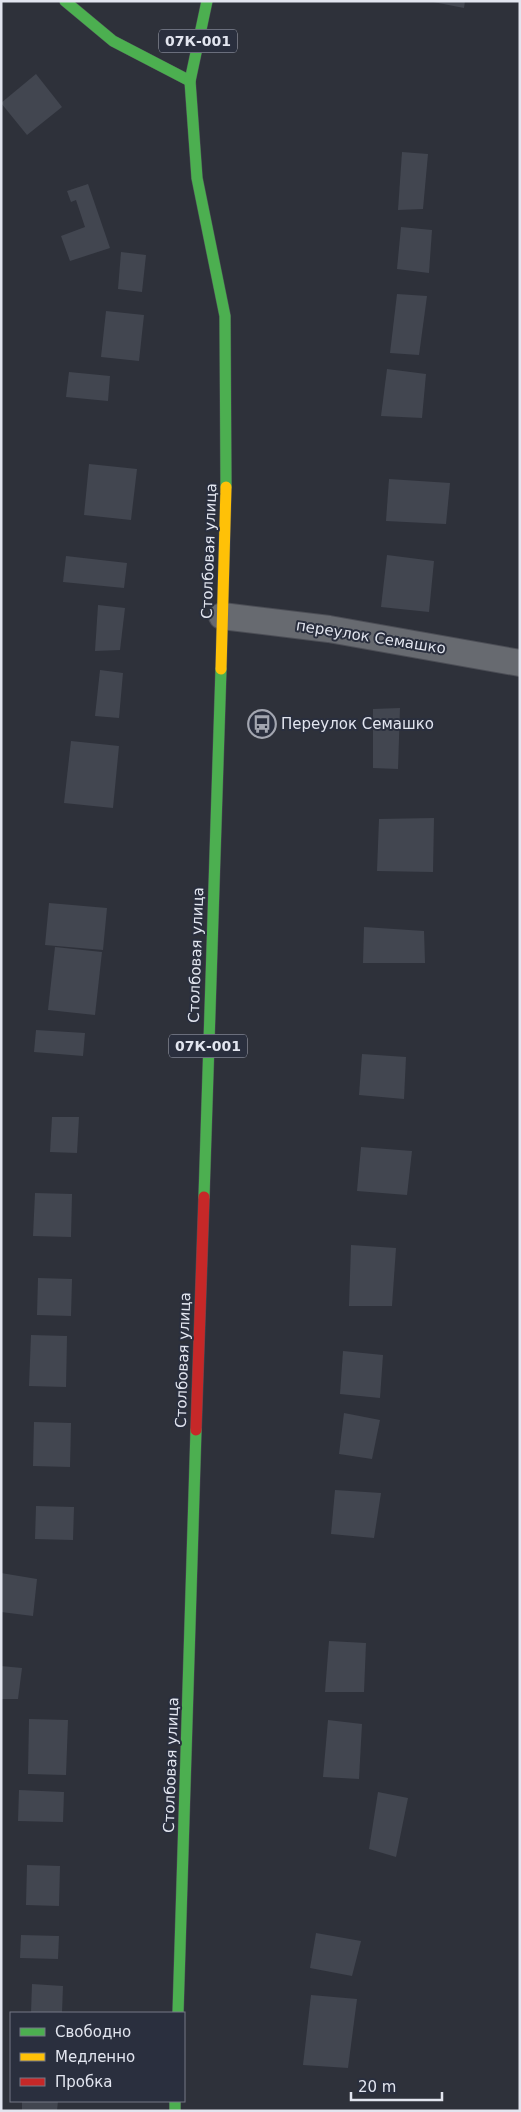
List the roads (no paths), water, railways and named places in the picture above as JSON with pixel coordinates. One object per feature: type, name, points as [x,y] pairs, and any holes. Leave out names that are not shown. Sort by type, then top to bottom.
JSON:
[{"type":"main road","points":[[65,1],[113,41],[190,81]]},
{"type":"main road","name":"07К-001","points":[[190,81],[207,1]]},
{"type":"main road","name":"Столбовая улица","points":[[178,2012],[226,495],[225,316],[197,178],[190,81]]},
{"type":"street","name":"переулок Семашко","points":[[222,616],[329,629],[520,663]]},
{"type":"place","name":"Переулок Семашко","points":[[262,724]]}]
